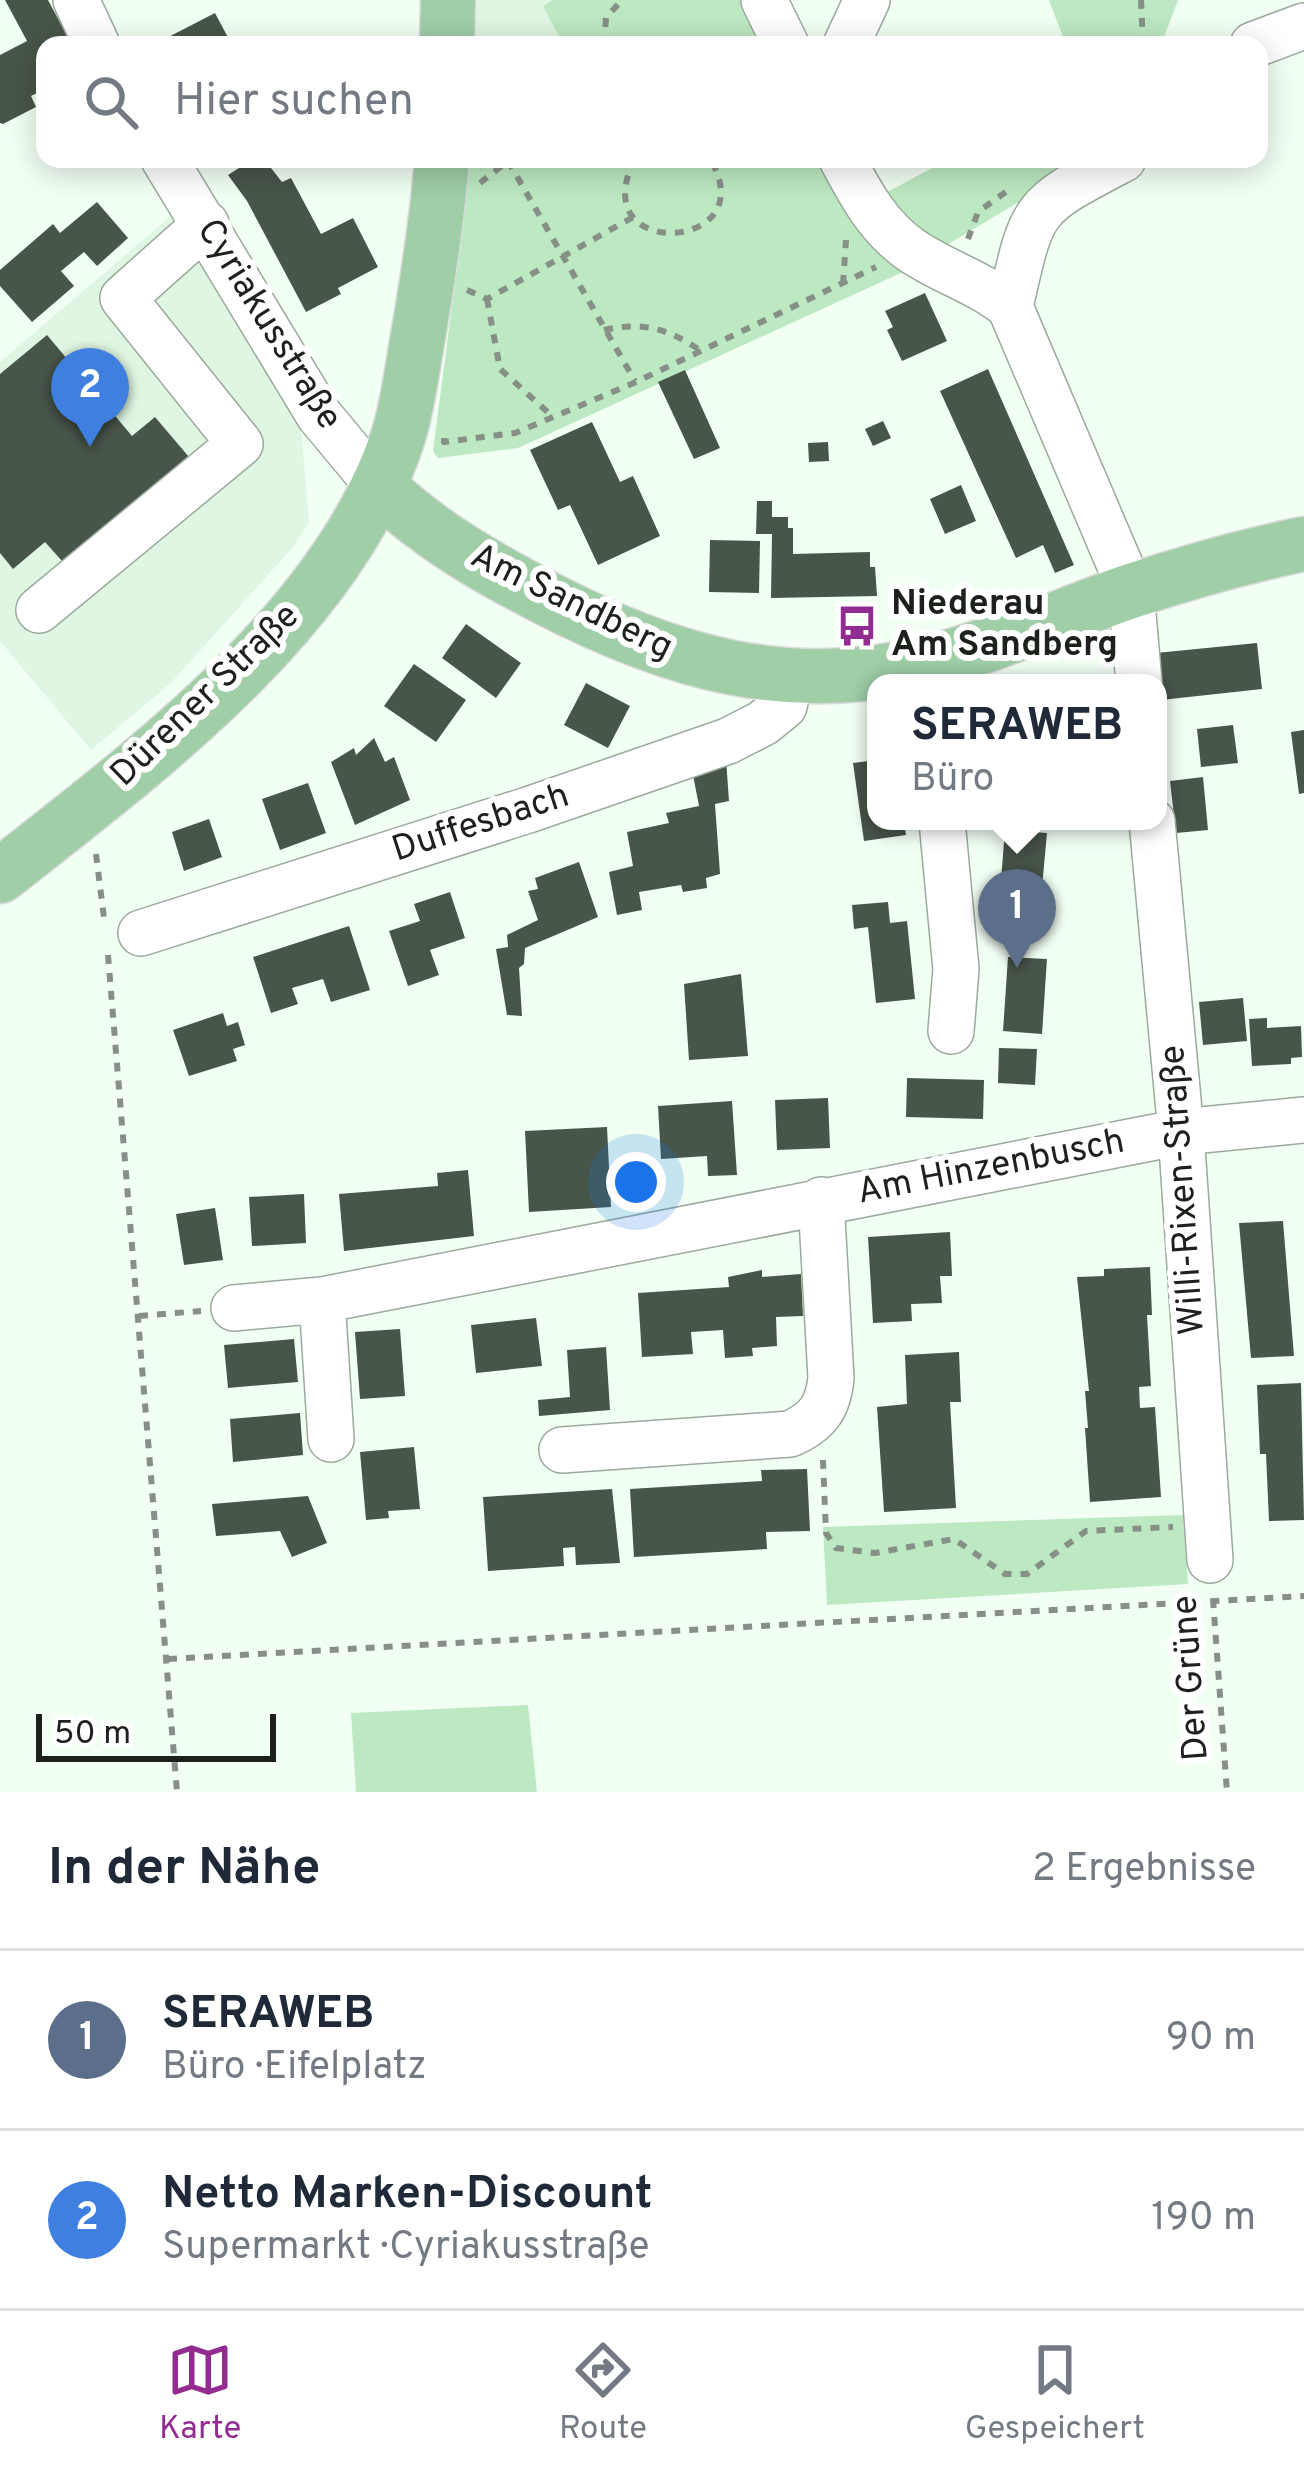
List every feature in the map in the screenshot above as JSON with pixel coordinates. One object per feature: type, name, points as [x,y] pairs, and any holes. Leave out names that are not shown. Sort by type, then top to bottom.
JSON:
[{"type":"main road","points":[[447,36],[448,0]]},
{"type":"main road","name":"Dürener Straße","points":[[0,876],[95,801],[230,683],[327,572],[378,486],[398,436],[436,234],[460,172]]},
{"type":"main road","name":"Am Sandberg","points":[[378,486],[431,533],[619,634],[665,653],[791,676],[928,673],[1131,591],[1304,544]]},
{"type":"street","points":[[76,0],[93,36]]},
{"type":"street","points":[[764,0],[782,36]]},
{"type":"street","points":[[850,36],[867,0]]},
{"type":"street","points":[[1268,39],[1304,26]]},
{"type":"street","name":"Cyriakusstraße","points":[[170,168],[319,415],[378,486]]},
{"type":"street","points":[[847,168],[869,210],[918,254],[987,288],[1010,307],[1131,591],[1138,674]]},
{"type":"street","points":[[1010,307],[1034,217],[1052,196],[1106,168]]},
{"type":"street","points":[[39,610],[240,444],[123,298],[206,224]]},
{"type":"street","name":"Duffesbach","points":[[117,932],[528,810],[728,741],[764,723],[784,706],[791,676]]},
{"type":"street","points":[[943,830],[956,969],[951,1031]]},
{"type":"street","name":"Willi-Rixen-Straße","points":[[1153,830],[1181,1132],[1210,1562]]},
{"type":"street","name":"Am Hinzenbusch","points":[[235,1308],[322,1300],[1181,1132],[1304,1120]]},
{"type":"street","name":"Am Hinzenbusch","points":[[820,1414],[831,1378],[821,1200]]},
{"type":"street","points":[[322,1300],[331,1438]]},
{"type":"street","points":[[562,1450],[790,1434],[820,1414]]},
{"type":"path","points":[[605,36],[606,18],[622,0]]},
{"type":"path","points":[[1141,0],[1143,36]]},
{"type":"path","points":[[514,168],[636,382]]},
{"type":"path","points":[[631,168],[625,193],[635,216],[659,234],[682,234],[699,227],[714,211],[720,189],[713,168]]},
{"type":"path","points":[[487,299],[635,216]]},
{"type":"path","points":[[446,420],[444,442],[515,433],[918,254]]},
{"type":"path","points":[[461,310],[464,288],[487,299]]},
{"type":"path","points":[[487,299],[500,369],[553,416]]},
{"type":"path","points":[[604,331],[642,324],[677,335],[701,351]]},
{"type":"path","points":[[94,838],[117,932],[139,1316],[177,1792]]},
{"type":"path","points":[[139,1316],[235,1308]]},
{"type":"path","points":[[820,1414],[826,1533],[836,1548],[875,1553],[954,1539],[1005,1574],[1027,1574],[1086,1531],[1210,1562],[1304,1596]]},
{"type":"path","points":[[168,1659],[1210,1562]]},
{"type":"path","name":"Der Grüne","points":[[1210,1562],[1228,1792]]},
{"type":"shaded area","points":[[468,0],[553,0],[543,6],[558,36],[468,36]]},
{"type":"shaded area","points":[[178,210],[301,428],[309,522],[293,547],[171,683],[91,750],[0,641],[0,362]]},
{"type":"green space","points":[[553,0],[750,0],[768,36],[558,36],[543,6]]},
{"type":"green space","points":[[1049,0],[1178,0],[1164,36],[1063,36]]},
{"type":"green space","points":[[465,168],[835,168],[869,232],[903,272],[518,448],[438,458],[433,451],[461,237]]},
{"type":"green space","points":[[932,168],[1076,168],[940,249],[876,198]]},
{"type":"green space","points":[[1183,1515],[1188,1584],[827,1605],[823,1527]]},
{"type":"green space","points":[[528,1705],[537,1792],[356,1792],[351,1713]]},
{"type":"building","points":[[5,0],[48,0],[67,36],[36,36],[36,94],[31,96],[36,107],[3,124],[0,55],[27,41]]},
{"type":"building","points":[[215,13],[227,36],[170,36]]},
{"type":"building","points":[[239,168],[271,168],[282,182],[291,178],[321,234],[353,218],[378,267],[306,312],[247,201],[228,175]]},
{"type":"building","points":[[97,202],[128,238],[97,266],[84,252],[61,271],[74,286],[32,322],[0,286],[0,270],[53,224],[60,233]]},
{"type":"building","points":[[925,293],[947,341],[902,361],[887,330],[893,327],[885,311]]},
{"type":"building","points":[[47,335],[132,436],[155,417],[189,457],[63,562],[45,542],[13,569],[0,553],[0,374]]},
{"type":"building","points":[[988,369],[1074,565],[1055,573],[1043,545],[1016,558],[940,391]]},
{"type":"building","points":[[685,370],[720,448],[694,459],[658,382]]},
{"type":"building","points":[[883,421],[891,438],[873,446],[865,429]]},
{"type":"building","points":[[592,422],[620,482],[633,476],[660,536],[598,565],[570,505],[558,510],[530,450]]},
{"type":"building","points":[[828,442],[829,461],[809,462],[808,443]]},
{"type":"building","points":[[961,485],[976,521],[945,534],[930,499]]},
{"type":"building","points":[[757,501],[772,501],[772,517],[788,517],[793,554],[870,552],[877,596],[771,598],[772,534],[756,534]]},
{"type":"building","points":[[710,540],[760,541],[759,593],[709,592]]},
{"type":"building","points":[[466,624],[521,663],[496,698],[442,658]]},
{"type":"building","points":[[1257,643],[1262,689],[1167,699],[1167,674],[1158,674],[1156,653]]},
{"type":"building","points":[[414,664],[466,700],[436,742],[384,706]]},
{"type":"building","points":[[586,683],[630,706],[608,748],[564,725]]},
{"type":"building","points":[[1233,725],[1238,763],[1201,767],[1197,729]]},
{"type":"building","points":[[1304,730],[1304,793],[1299,794],[1291,732]]},
{"type":"building","points":[[374,738],[385,762],[394,757],[410,800],[355,825],[331,762],[354,748],[356,755]]},
{"type":"building","points":[[726,759],[729,801],[715,804],[720,874],[706,878],[707,888],[683,892],[681,885],[639,892],[642,910],[617,915],[609,872],[633,866],[627,832],[669,823],[666,813],[699,806],[692,770]]},
{"type":"building","points":[[867,761],[867,830],[905,830],[906,835],[864,841],[853,763]]},
{"type":"building","points":[[1203,777],[1208,830],[1176,833],[1170,781]]},
{"type":"building","points":[[308,783],[326,833],[280,850],[262,799]]},
{"type":"building","points":[[209,819],[222,857],[184,871],[172,832]]},
{"type":"building","points":[[1005,830],[1047,833],[1040,909],[999,905]]},
{"type":"building","points":[[579,862],[598,917],[525,948],[524,964],[519,968],[522,1016],[507,1015],[496,949],[508,947],[507,935],[538,920],[528,891],[538,889],[535,878]]},
{"type":"building","points":[[450,892],[465,938],[430,950],[439,975],[408,986],[389,931],[420,921],[414,904]]},
{"type":"building","points":[[888,902],[890,923],[907,921],[915,999],[876,1003],[868,927],[854,929],[852,905]]},
{"type":"building","points":[[349,926],[370,990],[331,1002],[323,979],[292,988],[298,1004],[271,1013],[253,957]]},
{"type":"building","points":[[1008,957],[1047,959],[1042,1034],[1003,1031]]},
{"type":"building","points":[[741,974],[748,1056],[689,1060],[684,984]]},
{"type":"building","points":[[1243,998],[1247,1041],[1203,1045],[1199,1002]]},
{"type":"building","points":[[223,1013],[227,1026],[238,1022],[245,1045],[233,1049],[237,1061],[189,1076],[173,1030]]},
{"type":"building","points":[[1267,1018],[1267,1028],[1301,1026],[1302,1057],[1291,1058],[1291,1064],[1252,1066],[1249,1019]]},
{"type":"building","points":[[999,1048],[1037,1049],[1035,1085],[998,1083]]},
{"type":"building","points":[[907,1078],[984,1080],[983,1119],[906,1117]]},
{"type":"building","points":[[828,1098],[830,1148],[777,1150],[775,1100]]},
{"type":"building","points":[[732,1101],[737,1175],[708,1176],[707,1156],[661,1159],[658,1106]]},
{"type":"building","points":[[607,1127],[611,1207],[529,1212],[525,1131]]},
{"type":"building","points":[[468,1170],[474,1236],[344,1251],[339,1194],[438,1186],[437,1173]]},
{"type":"building","points":[[304,1194],[306,1243],[252,1246],[249,1197]]},
{"type":"building","points":[[215,1208],[223,1260],[184,1265],[176,1214]]},
{"type":"building","points":[[1283,1221],[1294,1356],[1251,1358],[1239,1223]]},
{"type":"building","points":[[950,1232],[952,1276],[940,1276],[942,1303],[911,1304],[912,1321],[873,1323],[868,1237]]},
{"type":"building","points":[[1150,1267],[1151,1386],[1139,1387],[1140,1408],[1155,1407],[1161,1497],[1090,1502],[1085,1428],[1085,1391],[1089,1391],[1077,1277],[1104,1276],[1104,1269]]},
{"type":"building","points":[[762,1270],[762,1277],[801,1274],[803,1316],[776,1317],[777,1346],[752,1348],[753,1356],[725,1358],[723,1330],[691,1332],[693,1354],[642,1357],[638,1293],[729,1287],[728,1277]]},
{"type":"building","points":[[536,1318],[542,1366],[476,1373],[471,1325]]},
{"type":"building","points":[[400,1329],[405,1396],[360,1399],[355,1332]]},
{"type":"building","points":[[294,1339],[298,1382],[228,1388],[224,1345]]},
{"type":"building","points":[[606,1347],[610,1410],[539,1416],[538,1400],[570,1397],[567,1350]]},
{"type":"building","points":[[959,1352],[961,1402],[950,1402],[956,1508],[884,1512],[877,1407],[907,1404],[905,1355]]},
{"type":"building","points":[[1301,1383],[1304,1520],[1269,1521],[1257,1385]]},
{"type":"building","points":[[300,1413],[303,1455],[233,1462],[230,1419]]},
{"type":"building","points":[[414,1447],[420,1509],[388,1511],[389,1518],[366,1520],[360,1452]]},
{"type":"building","points":[[807,1469],[810,1531],[766,1532],[767,1549],[634,1557],[630,1489],[762,1481],[761,1470]]},
{"type":"building","points":[[612,1489],[620,1563],[576,1565],[575,1547],[563,1548],[564,1566],[488,1571],[483,1497]]},
{"type":"building","points":[[308,1496],[327,1543],[292,1557],[280,1531],[216,1536],[212,1504]]},
{"type":"place","name":"Netto Marken-Discount","points":[[90,447]]},
{"type":"place","name":"Niederau Am Sandberg","points":[[857,626]]},
{"type":"place","name":"SERAWEB","points":[[1017,968]]}]
